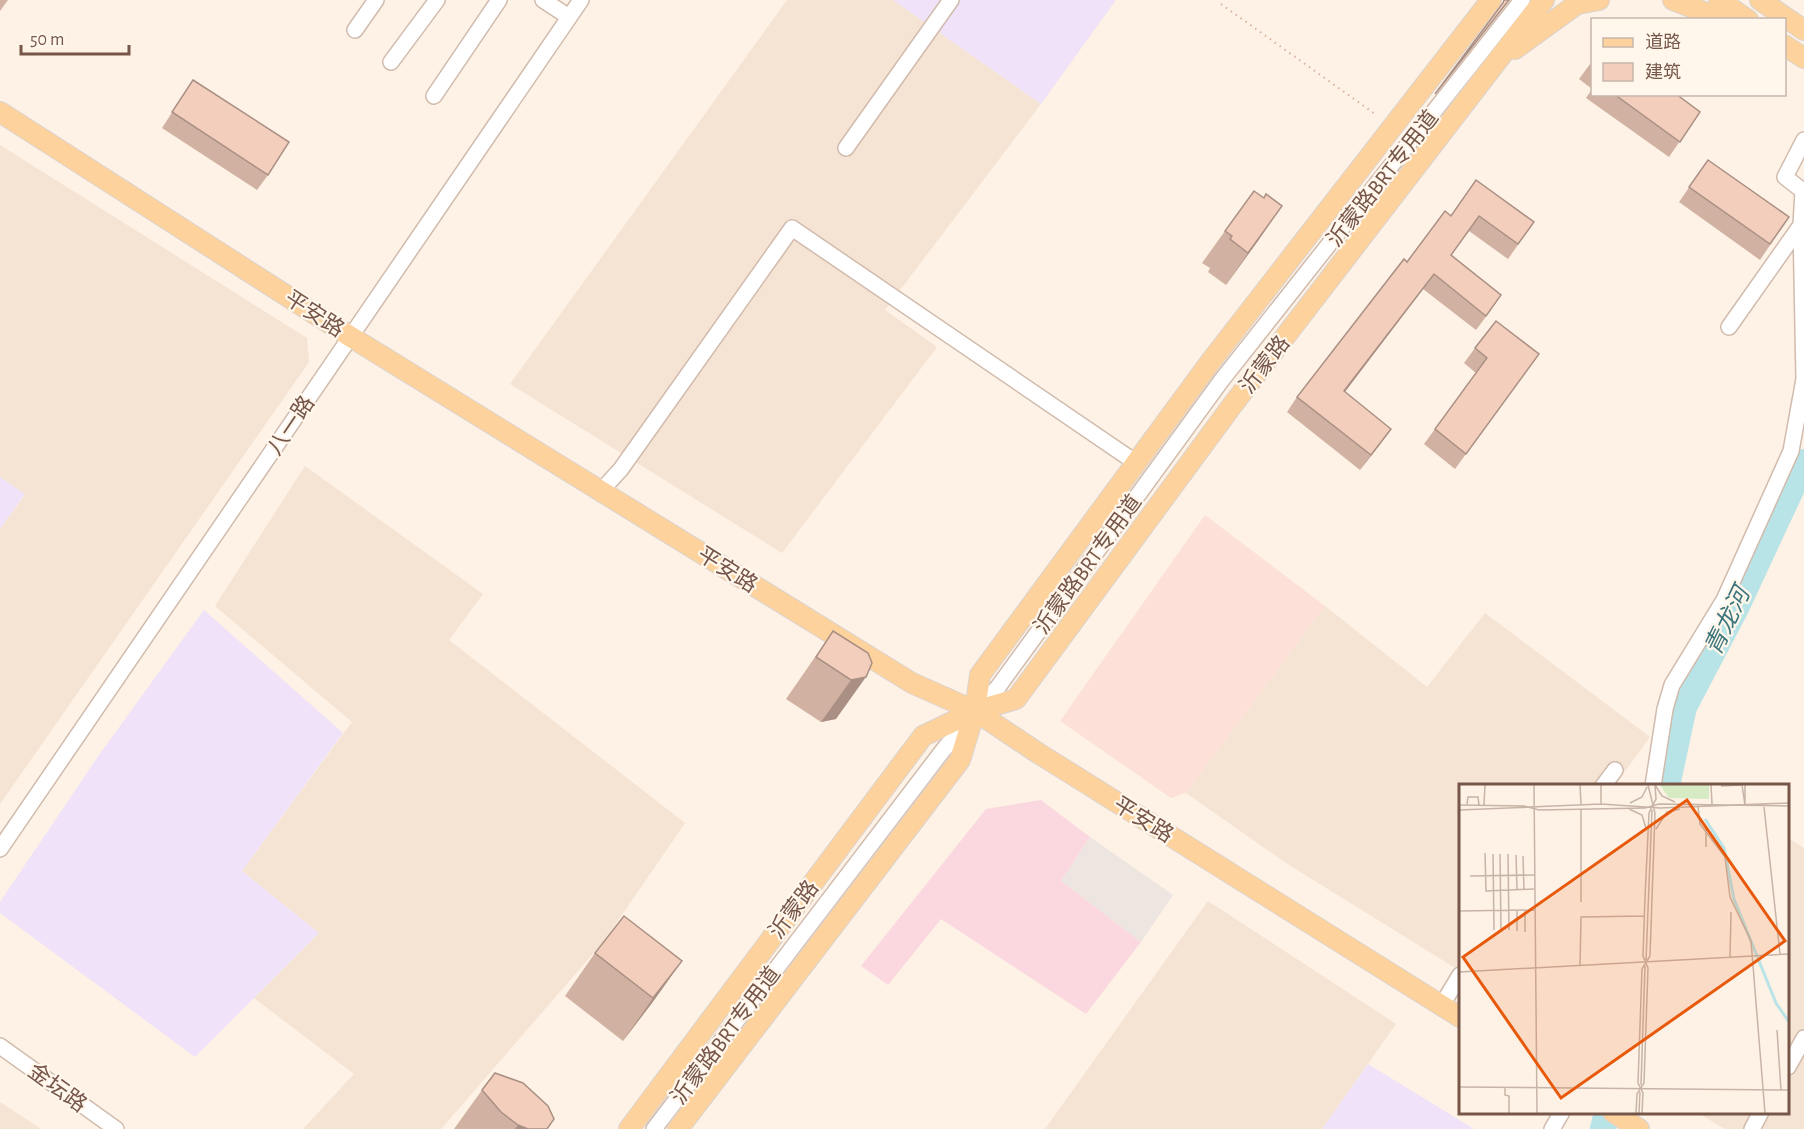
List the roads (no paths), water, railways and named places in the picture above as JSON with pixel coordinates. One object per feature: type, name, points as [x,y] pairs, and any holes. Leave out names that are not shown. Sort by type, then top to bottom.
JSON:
[{"type":"main road","points":[[1469,27],[1478,0]]},
{"type":"main road","name":"沂蒙路","points":[[678,1129],[960,760],[975,711],[980,675],[1135,462],[1491,0]]},
{"type":"main road","name":"沂蒙路","points":[[629,1129],[923,736],[975,711],[1016,699],[1231,407],[1544,0]]},
{"type":"main road","points":[[1498,61],[1577,4],[1599,0]]},
{"type":"main road","points":[[1673,0],[1719,18]]},
{"type":"main road","points":[[1719,0],[1745,18]]},
{"type":"main road","points":[[1760,0],[1804,30]]},
{"type":"main road","points":[[1768,0],[1786,18]]},
{"type":"main road","points":[[1786,46],[1804,58]]},
{"type":"main road","name":"平安路","points":[[0,112],[351,337],[912,683],[975,711],[1038,753],[1459,1016]]},
{"type":"street","points":[[355,30],[376,0]]},
{"type":"street","points":[[392,62],[437,0]]},
{"type":"street","points":[[434,96],[499,0]]},
{"type":"street","points":[[543,0],[569,17]]},
{"type":"street","name":"八一路","points":[[0,849],[581,0]]},
{"type":"street","points":[[846,148],[951,0]]},
{"type":"street","name":"沂蒙路BRT专用道","points":[[654,1129],[975,711],[998,687],[1221,381],[1522,0]]},
{"type":"street","points":[[1653,784],[1665,709],[1672,685],[1724,600],[1791,451],[1804,379],[1801,225],[1803,191],[1785,177],[1804,140]]},
{"type":"street","points":[[1729,327],[1801,225]]},
{"type":"street","points":[[601,491],[621,470],[792,228],[1135,462]]},
{"type":"street","points":[[1604,784],[1615,770]]},
{"type":"street","points":[[1442,1005],[1459,978]]},
{"type":"street","points":[[1789,1065],[1804,1038]]},
{"type":"street","name":"金坛路","points":[[0,1046],[116,1129]]},
{"type":"street","points":[[1551,1129],[1561,1114]]},
{"type":"street","points":[[1752,1129],[1760,1114]]},
{"type":"waterway","name":"青龙河","points":[[1667,784],[1684,707],[1736,608],[1804,462]]},
{"type":"waterway","name":"青龙河","points":[[1603,1129],[1607,1114]]}]
